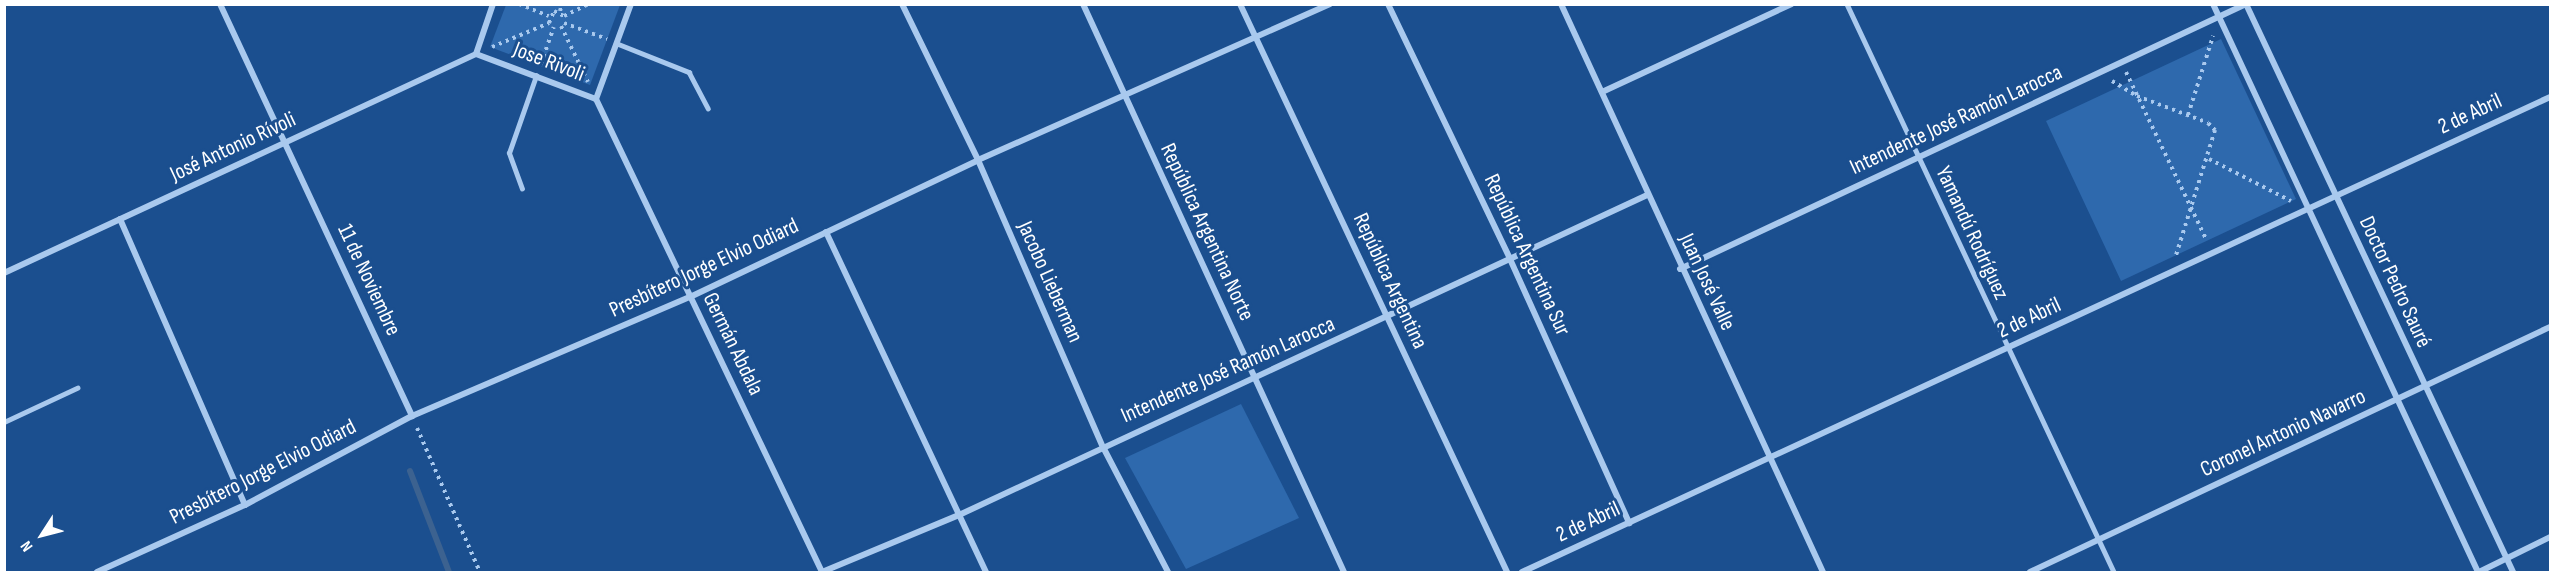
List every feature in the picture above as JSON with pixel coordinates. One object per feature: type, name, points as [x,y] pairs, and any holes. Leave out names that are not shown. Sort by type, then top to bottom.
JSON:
[{"type":"street","name":"11 de Noviembre","points":[[220,4],[412,417]]},
{"type":"street","name":"Jose Rivoli","points":[[493,4],[476,54],[596,99],[631,4]]},
{"type":"street","name":"Jacobo Lieberman","points":[[902,4],[978,160],[1103,447],[1168,573]]},
{"type":"street","name":"República Argentina Norte","points":[[1083,4],[1344,573]]},
{"type":"street","name":"República Argentina","points":[[1240,4],[1508,573]]},
{"type":"street","name":"Presbítero Jorge Elvio Odiard","points":[[97,573],[245,505],[412,417],[690,297],[978,160],[1330,4]]},
{"type":"street","name":"República Argentina Sur","points":[[1388,4],[1510,259],[1629,523]]},
{"type":"street","name":"Juan José Valle","points":[[1561,4],[1680,269],[1823,573]]},
{"type":"street","points":[[1602,93],[1792,4]]},
{"type":"street","points":[[2213,4],[2306,209],[2479,573],[2550,537]]},
{"type":"street","name":"Intendente José Ramón Larocca","points":[[1680,269],[2246,4]]},
{"type":"street","name":"Doctor Pedro Sauré","points":[[2246,4],[2513,573]]},
{"type":"street","name":"José Antonio Rívoli","points":[[4,273],[476,54]]},
{"type":"street","name":"2 de Abril","points":[[1522,573],[2550,97]]},
{"type":"street","name":"Germán Abdala","points":[[596,99],[822,572]]},
{"type":"street","name":"Intendente José Ramón Larocca","points":[[822,572],[959,515],[1647,195]]},
{"type":"street","points":[[120,219],[245,505]]},
{"type":"street","points":[[826,232],[986,573]]},
{"type":"street","name":"Coronel Antonio Navarro","points":[[2030,573],[2550,327]]},
{"type":"lane","name":"Yamandú Rodríguez","points":[[1847,4],[2114,573]]},
{"type":"lane","points":[[616,43],[689,72],[708,108]]},
{"type":"lane","points":[[522,189],[509,153],[536,76]]},
{"type":"lane","points":[[4,422],[77,388]]},
{"type":"path","points":[[519,4],[549,16]]},
{"type":"path","points":[[550,4],[554,11]]},
{"type":"path","points":[[560,11],[562,4]]},
{"type":"path","points":[[564,16],[589,4]]},
{"type":"path","points":[[549,23],[549,16],[554,11],[560,11]]},
{"type":"path","points":[[560,11],[564,16]]},
{"type":"path","points":[[564,16],[562,24],[596,99]]},
{"type":"path","points":[[2188,115],[2218,17]]},
{"type":"path","points":[[476,54],[549,23]]},
{"type":"path","points":[[549,23],[554,27]]},
{"type":"path","points":[[536,76],[554,27],[562,24],[616,43]]},
{"type":"path","points":[[2122,62],[2212,253]]},
{"type":"path","points":[[2098,73],[2138,96],[2188,115],[2215,130],[2193,212],[2170,273]]},
{"type":"path","points":[[2209,159],[2306,209]]},
{"type":"path","points":[[412,417],[480,573]]},
{"type":"shaded area","points":[[506,5],[620,5],[590,85],[490,47]]},
{"type":"shaded area","points":[[2221,39],[2296,199],[2121,281],[2046,121]]},
{"type":"shaded area","points":[[1241,404],[1299,518],[1186,569],[1125,458]]},
{"type":"waterway","points":[[410,471],[449,572]]}]
